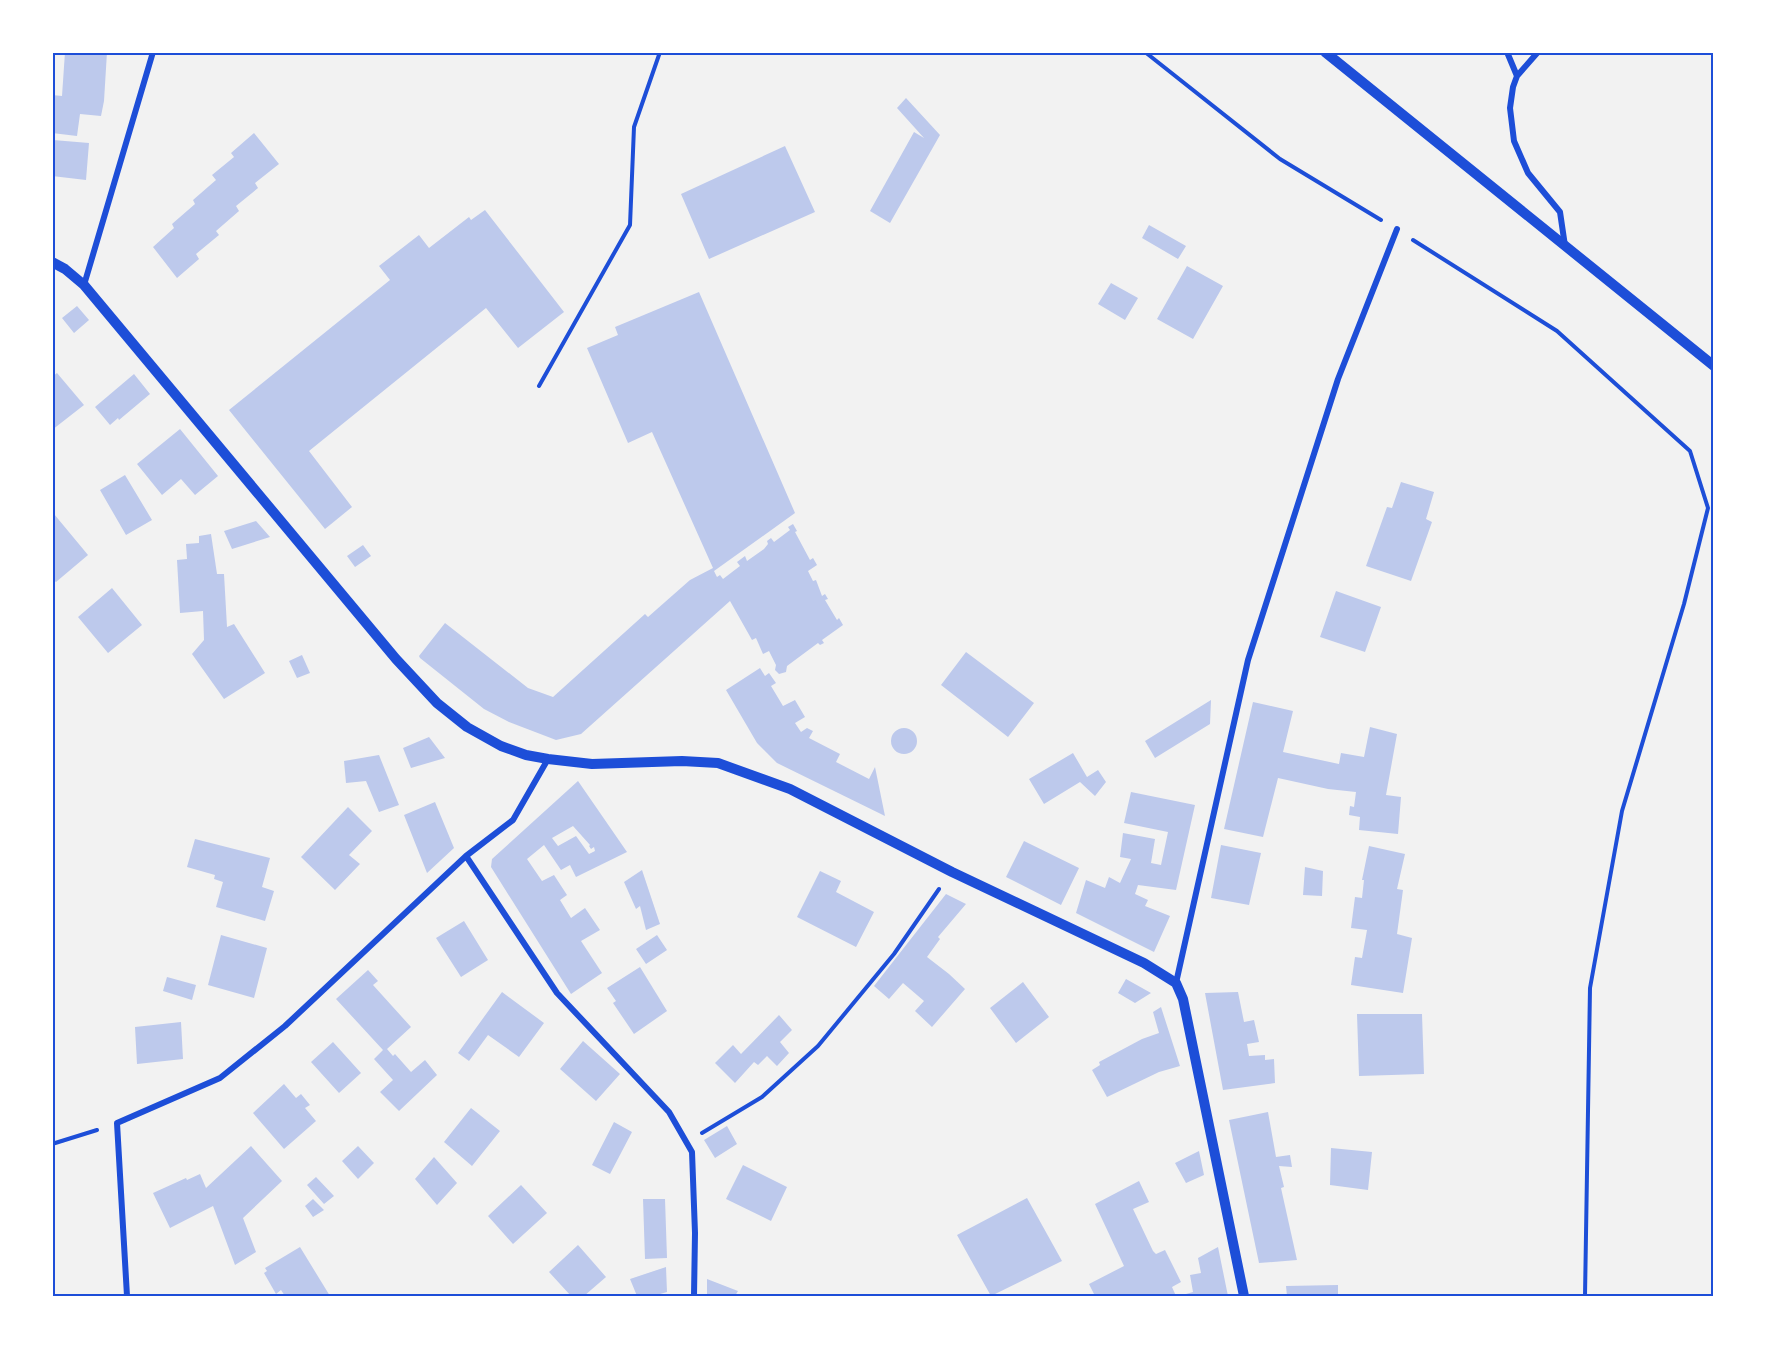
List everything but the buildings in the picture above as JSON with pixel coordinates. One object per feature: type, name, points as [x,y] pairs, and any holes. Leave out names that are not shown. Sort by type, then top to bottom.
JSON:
[{"type":"street","points":[[84,285],[153,52]]},
{"type":"street","points":[[1324,52],[1713,366]]},
{"type":"street","points":[[1508,52],[1517,76]]},
{"type":"street","points":[[1538,52],[1517,76],[1513,87],[1510,108],[1514,141],[1528,173],[1560,212],[1566,247]]},
{"type":"street","points":[[1176,983],[1248,660],[1338,379],[1397,229]]},
{"type":"street","points":[[52,262],[65,269],[84,285],[396,659],[437,703],[467,727],[501,746],[526,755],[548,759],[592,764],[682,761],[718,763],[790,789],[952,872],[1144,963],[1176,983],[1183,999],[1244,1296]]},
{"type":"street","points":[[127,1296],[117,1123],[220,1078],[285,1026],[466,856],[513,820],[548,759]]},
{"type":"street","points":[[466,856],[557,993],[669,1112],[687,1142],[692,1152],[696,1233],[694,1296]]},
{"type":"path","points":[[539,386],[630,225],[634,127],[660,52]]},
{"type":"path","points":[[1145,52],[1280,159],[1397,229],[1547,325],[1566,339],[1690,451],[1708,508],[1684,604],[1622,811],[1590,988],[1585,1296]]},
{"type":"path","points":[[687,1142],[762,1097],[818,1046],[894,954],[952,872]]},
{"type":"path","points":[[52,1144],[117,1123]]}]
